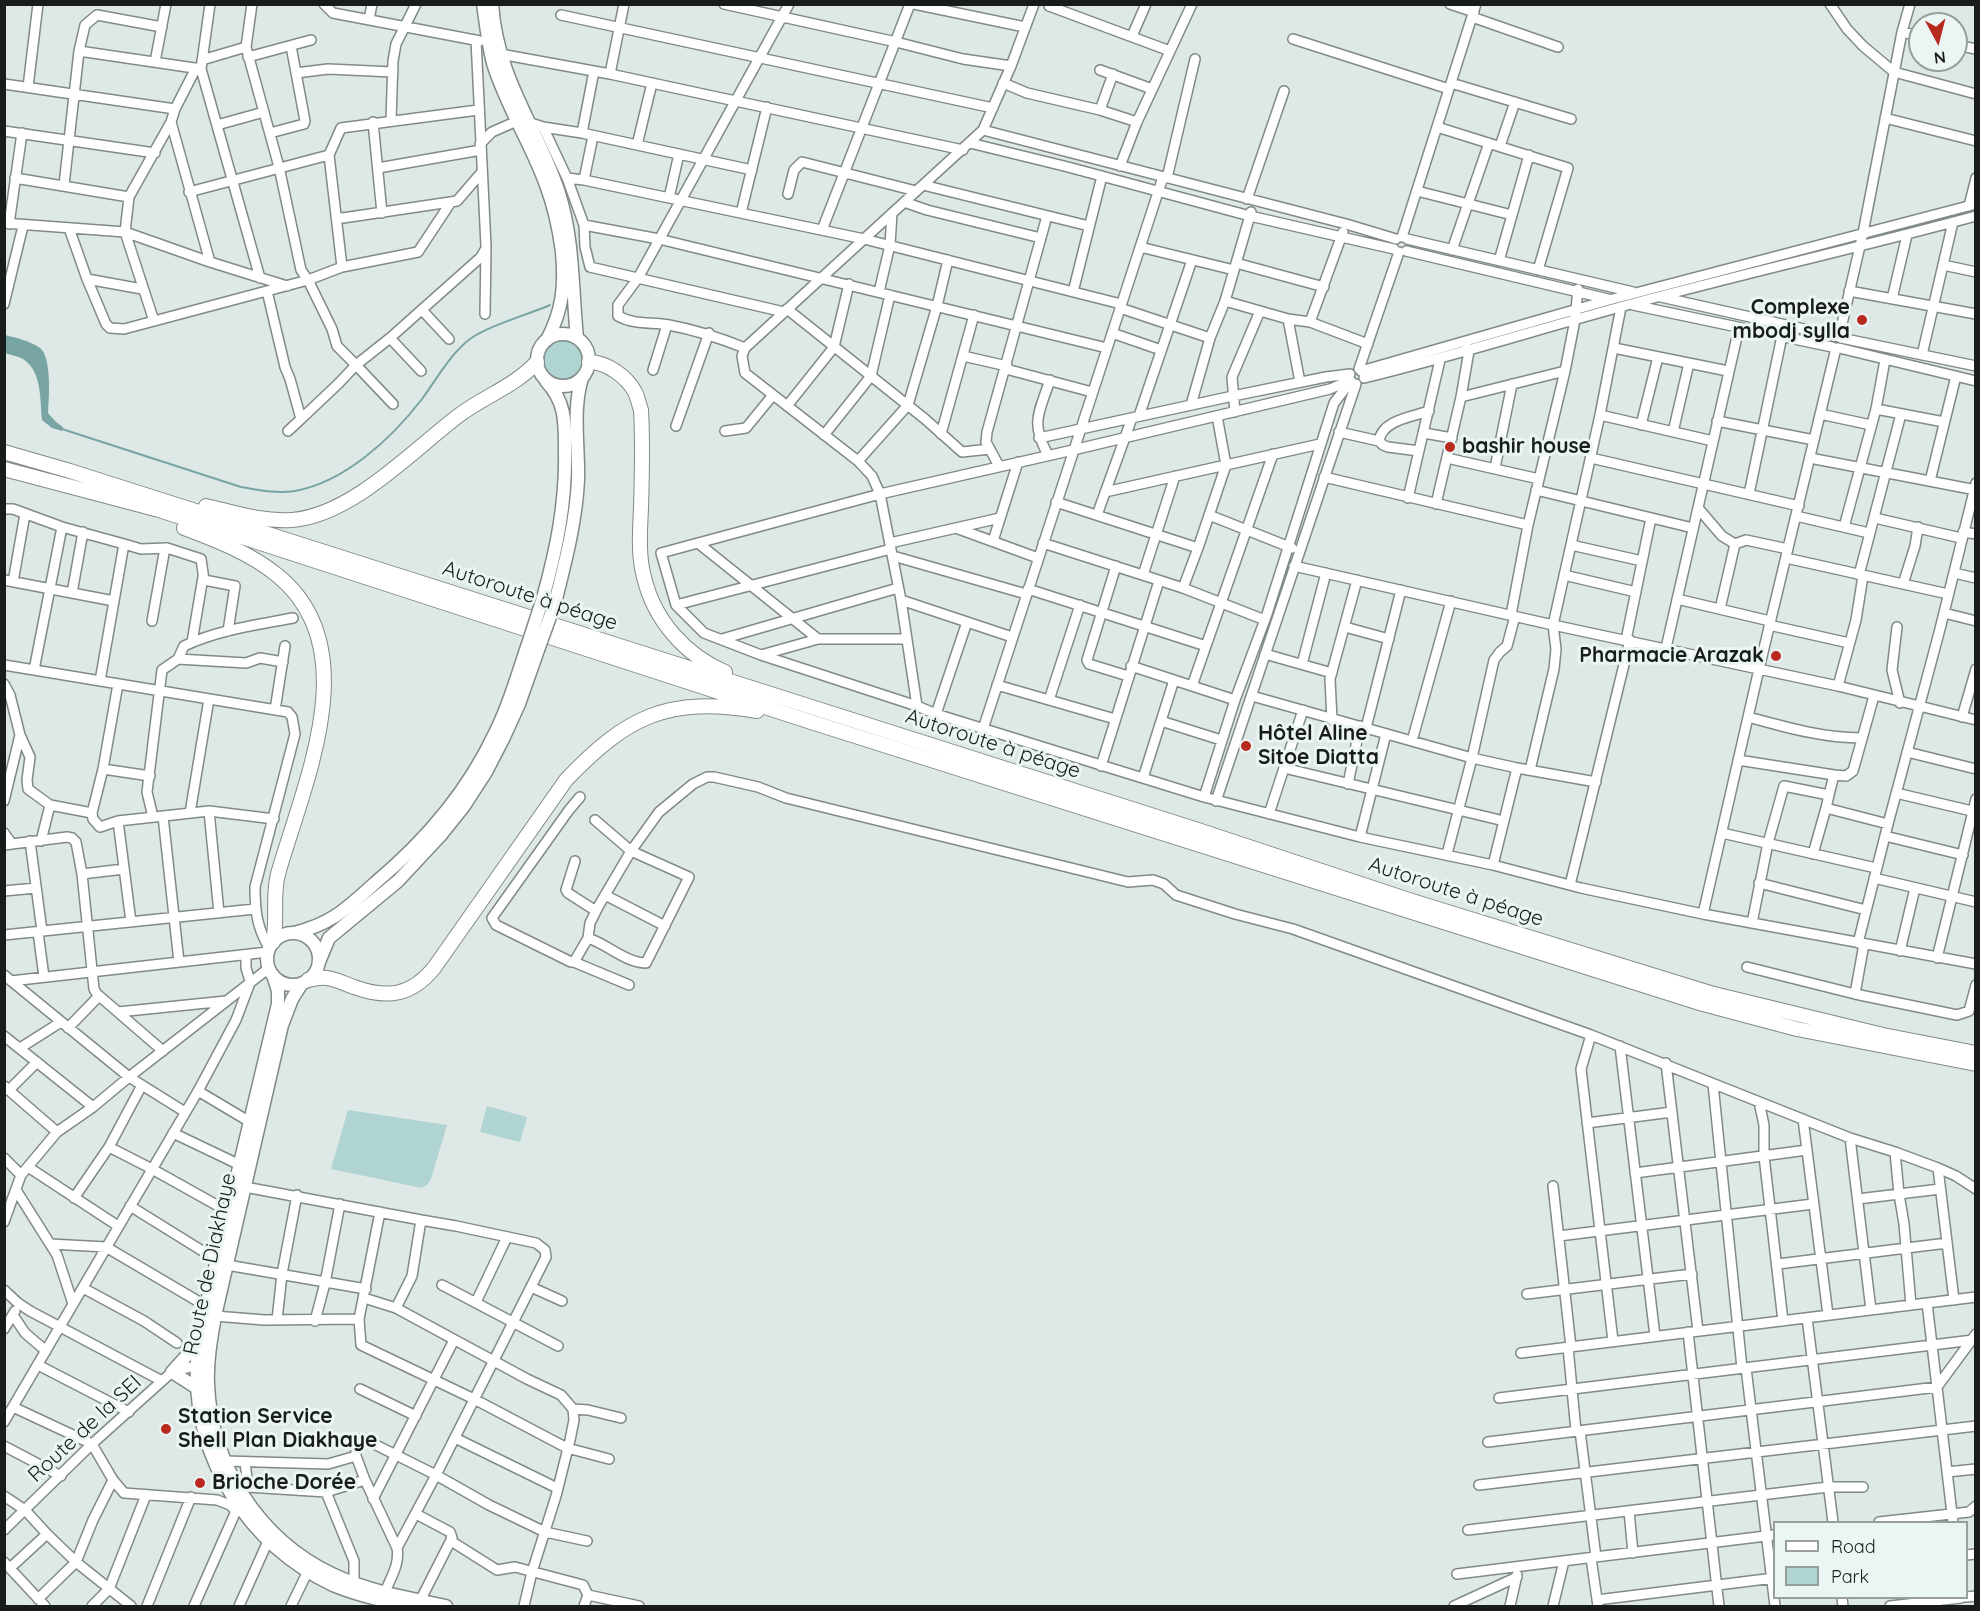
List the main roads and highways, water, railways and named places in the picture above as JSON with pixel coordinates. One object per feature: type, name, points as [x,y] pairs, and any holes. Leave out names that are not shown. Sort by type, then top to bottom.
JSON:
[{"type":"highway","points":[[70,471],[253,517],[294,520],[343,504],[365,490],[460,414],[525,375],[537,362]]},
{"type":"highway","points":[[590,362],[604,365],[624,379],[635,391],[641,411],[641,555],[644,577],[652,601],[666,626],[682,645],[711,666],[793,702]]},
{"type":"highway","name":"Autoroute à péage","points":[[4,452],[70,471],[1198,830],[1412,901],[1710,993],[1883,1035],[1976,1053]]},
{"type":"highway","points":[[4,469],[159,510],[811,722],[1702,1004],[1797,1029],[1976,1064]]},
{"type":"highway","points":[[78,488],[207,536],[264,565],[290,587],[303,604],[314,625],[324,666],[325,691],[320,725],[304,790],[275,889],[276,928],[270,947]]},
{"type":"highway","points":[[305,981],[328,978],[370,993],[389,994],[408,990],[417,984],[434,968],[566,780],[608,739],[639,721],[661,712],[700,705],[727,706],[811,722]]},
{"type":"main road","points":[[483,4],[482,41],[554,178],[568,226],[577,338]]},
{"type":"main road","points":[[492,4],[500,54],[546,182],[559,230],[563,266],[563,295],[554,327],[539,350],[537,362],[538,369],[556,391],[563,410],[566,482],[549,600]]},
{"type":"main road","points":[[546,381],[561,387],[576,383],[586,373],[590,362],[588,351],[577,338],[558,335],[547,340]]},
{"type":"main road","points":[[533,649],[495,733],[478,765],[454,801],[398,864],[336,917],[313,928],[285,934],[270,947],[271,972],[278,980],[290,984],[305,981],[317,969],[329,938],[398,881],[440,836],[464,806],[486,772],[504,737],[519,704],[574,512],[578,481],[577,404],[582,378]]},
{"type":"main road","points":[[294,933],[308,937],[313,942],[317,948],[319,962]]},
{"type":"main road","name":"Route de Diakhaye","points":[[271,972],[278,992],[278,1004],[229,1212],[210,1345],[202,1364],[197,1388],[203,1427],[209,1449],[238,1510],[268,1541],[308,1571],[351,1592],[408,1606]]},
{"type":"main road","name":"Route de Diakhaye","points":[[305,981],[292,999],[282,1025],[245,1186],[222,1263],[206,1306],[199,1342],[213,1420],[225,1461],[244,1489],[254,1513],[291,1549],[329,1572],[354,1583],[446,1606]]},
{"type":"main road","points":[[197,1388],[167,1376],[199,1342]]},
{"type":"waterway","points":[[62,429],[241,487],[274,492],[295,491],[332,478],[382,443],[410,414],[450,360],[470,339],[498,325],[550,305]]},
{"type":"place","name":"Complexe mbodj sylla","points":[[1862,320]]},
{"type":"place","name":"bashir house","points":[[1450,447]]},
{"type":"place","name":"Pharmacie Arazak","points":[[1776,656]]},
{"type":"place","name":"Hôtel Aline Sitoe Diatta","points":[[1246,746]]},
{"type":"place","name":"Station Service Shell Plan Diakhaye","points":[[166,1429]]},
{"type":"place","name":"Brioche Dorée","points":[[200,1483]]}]
